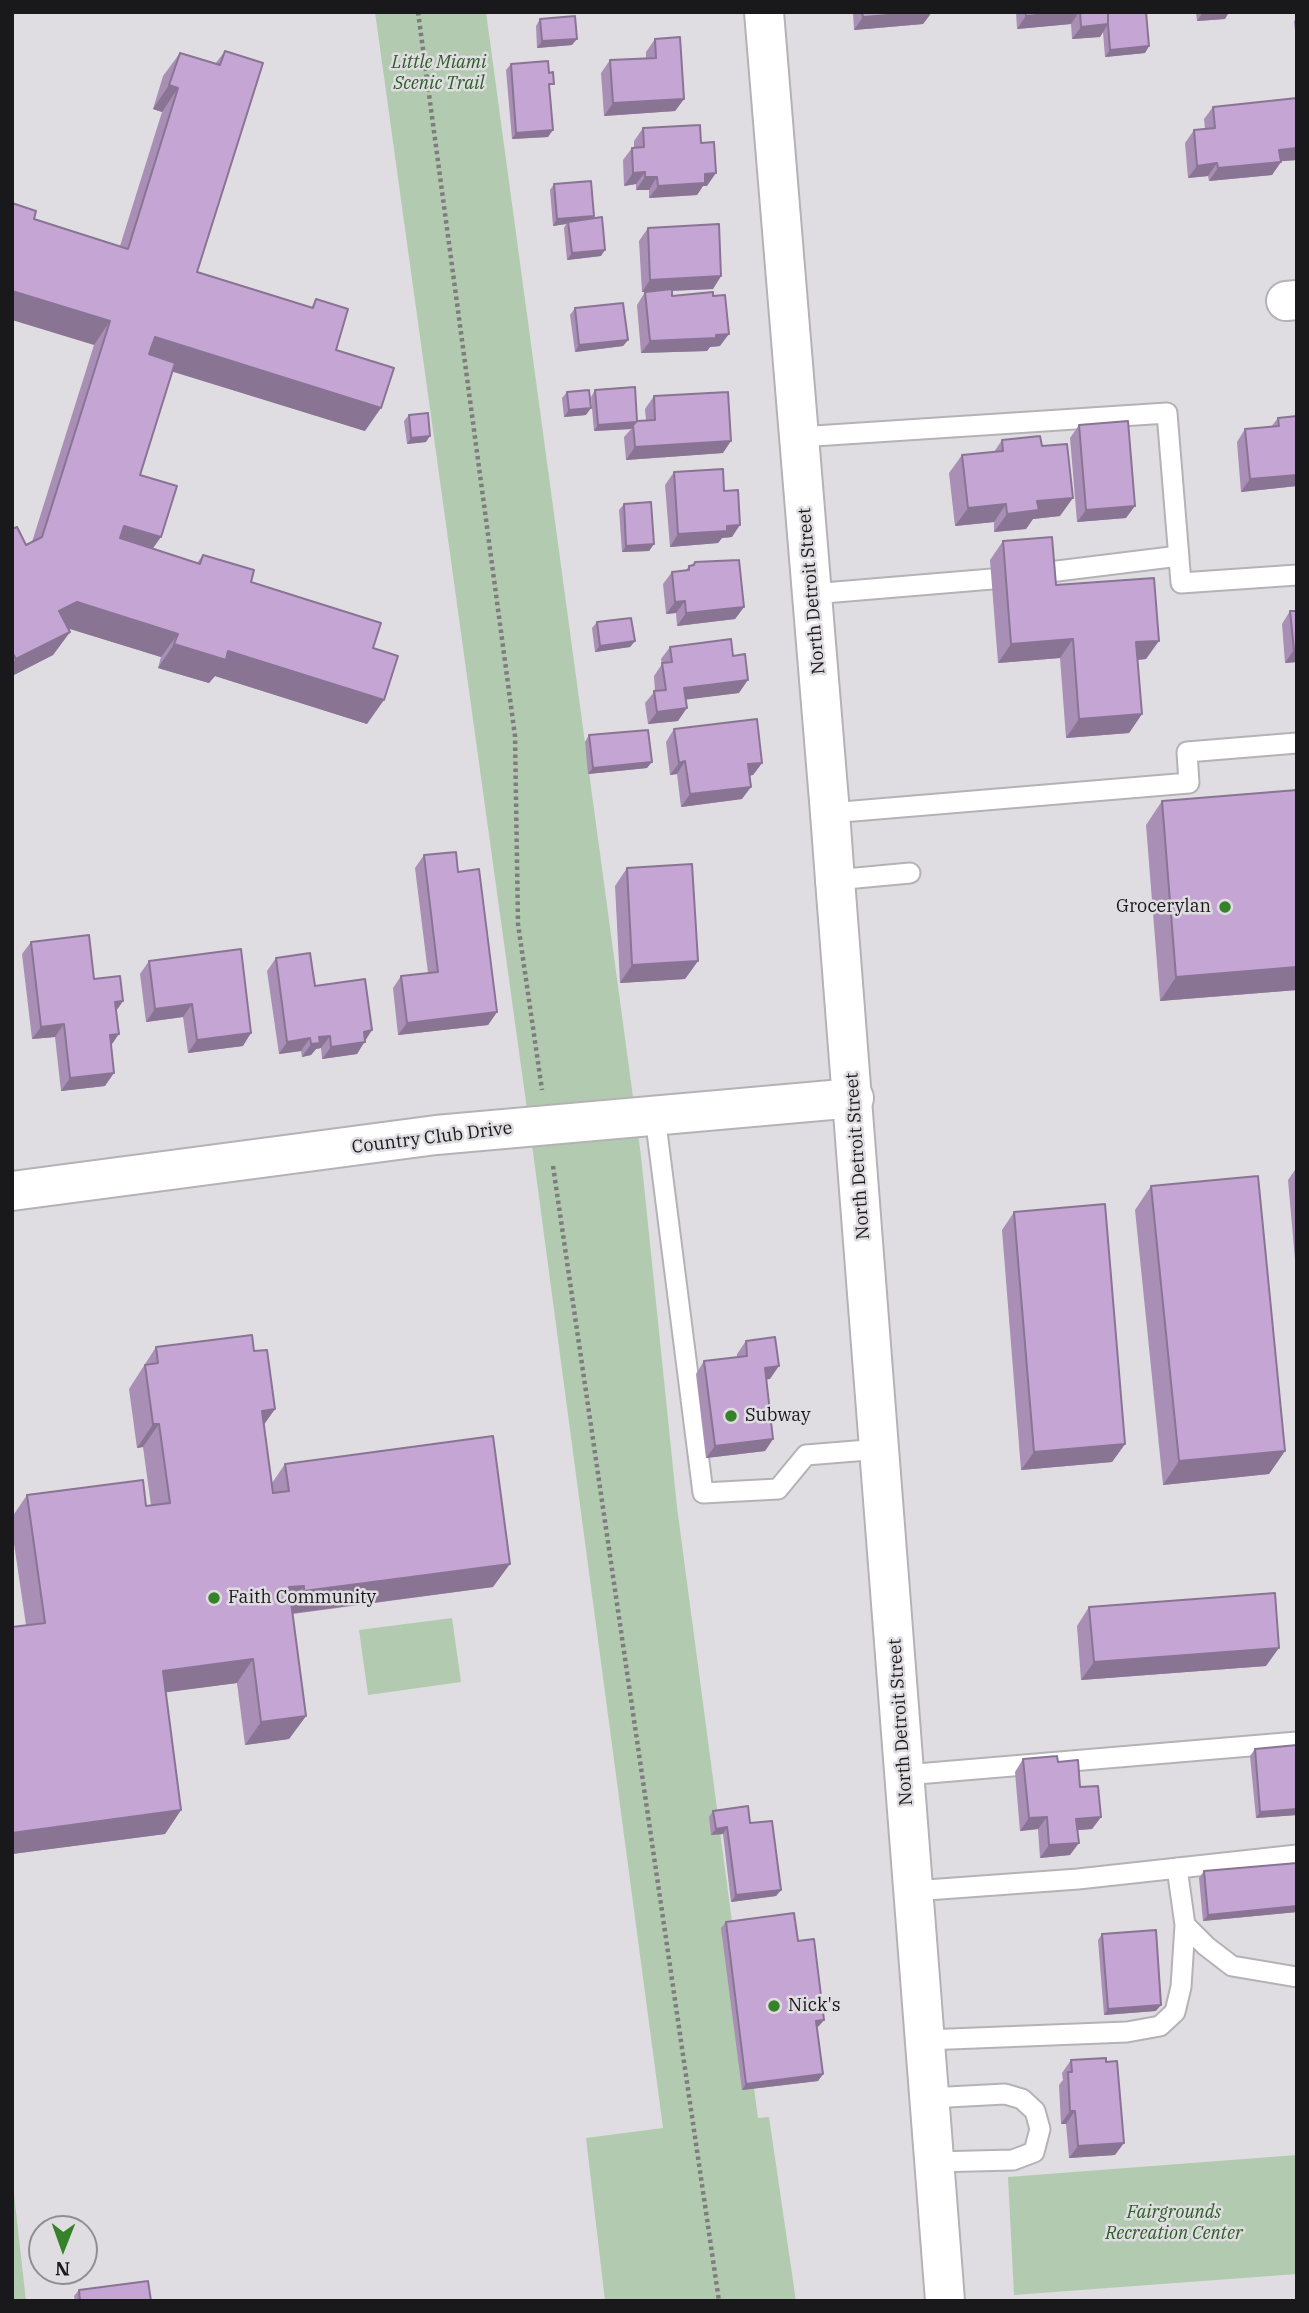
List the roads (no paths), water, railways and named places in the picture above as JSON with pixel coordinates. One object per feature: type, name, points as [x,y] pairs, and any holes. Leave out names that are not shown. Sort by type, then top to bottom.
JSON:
[{"type":"main road","name":"North Detroit Street","points":[[764,12],[854,1098],[945,2301]]},
{"type":"main road","name":"Country Club Drive","points":[[12,1191],[436,1135],[854,1098]]},
{"type":"lane","points":[[799,438],[1167,413],[1181,583],[1297,575]]},
{"type":"lane","points":[[1041,573],[1180,556]]},
{"type":"lane","points":[[812,593],[992,579]]},
{"type":"lane","points":[[830,813],[1189,783],[1187,752],[1297,743]]},
{"type":"lane","points":[[835,880],[910,873]]},
{"type":"lane","points":[[655,1116],[703,1493],[778,1489],[806,1455],[880,1449]]},
{"type":"lane","points":[[905,1775],[1297,1742]]},
{"type":"lane","points":[[914,1891],[1297,1855]]},
{"type":"lane","points":[[925,2040],[1127,2032],[1160,2026],[1175,2012],[1181,1987],[1185,1925],[1177,1868]]},
{"type":"lane","points":[[1185,1925],[1232,1966],[1297,1977]]},
{"type":"lane","points":[[929,2098],[1005,2094],[1022,2099],[1035,2111],[1040,2129],[1034,2152],[1013,2160],[934,2162]]},
{"type":"place","name":"Grocerylan","points":[[1225,907]]},
{"type":"place","name":"Subway","points":[[731,1416]]},
{"type":"place","name":"Faith Community","points":[[214,1598]]},
{"type":"place","name":"Nick's","points":[[774,2006]]},
{"type":"park label","name":"Little Miami Scenic Trail","points":[[439,73]]},
{"type":"park label","name":"Fairgrounds Recreation Center","points":[[1174,2223]]}]
